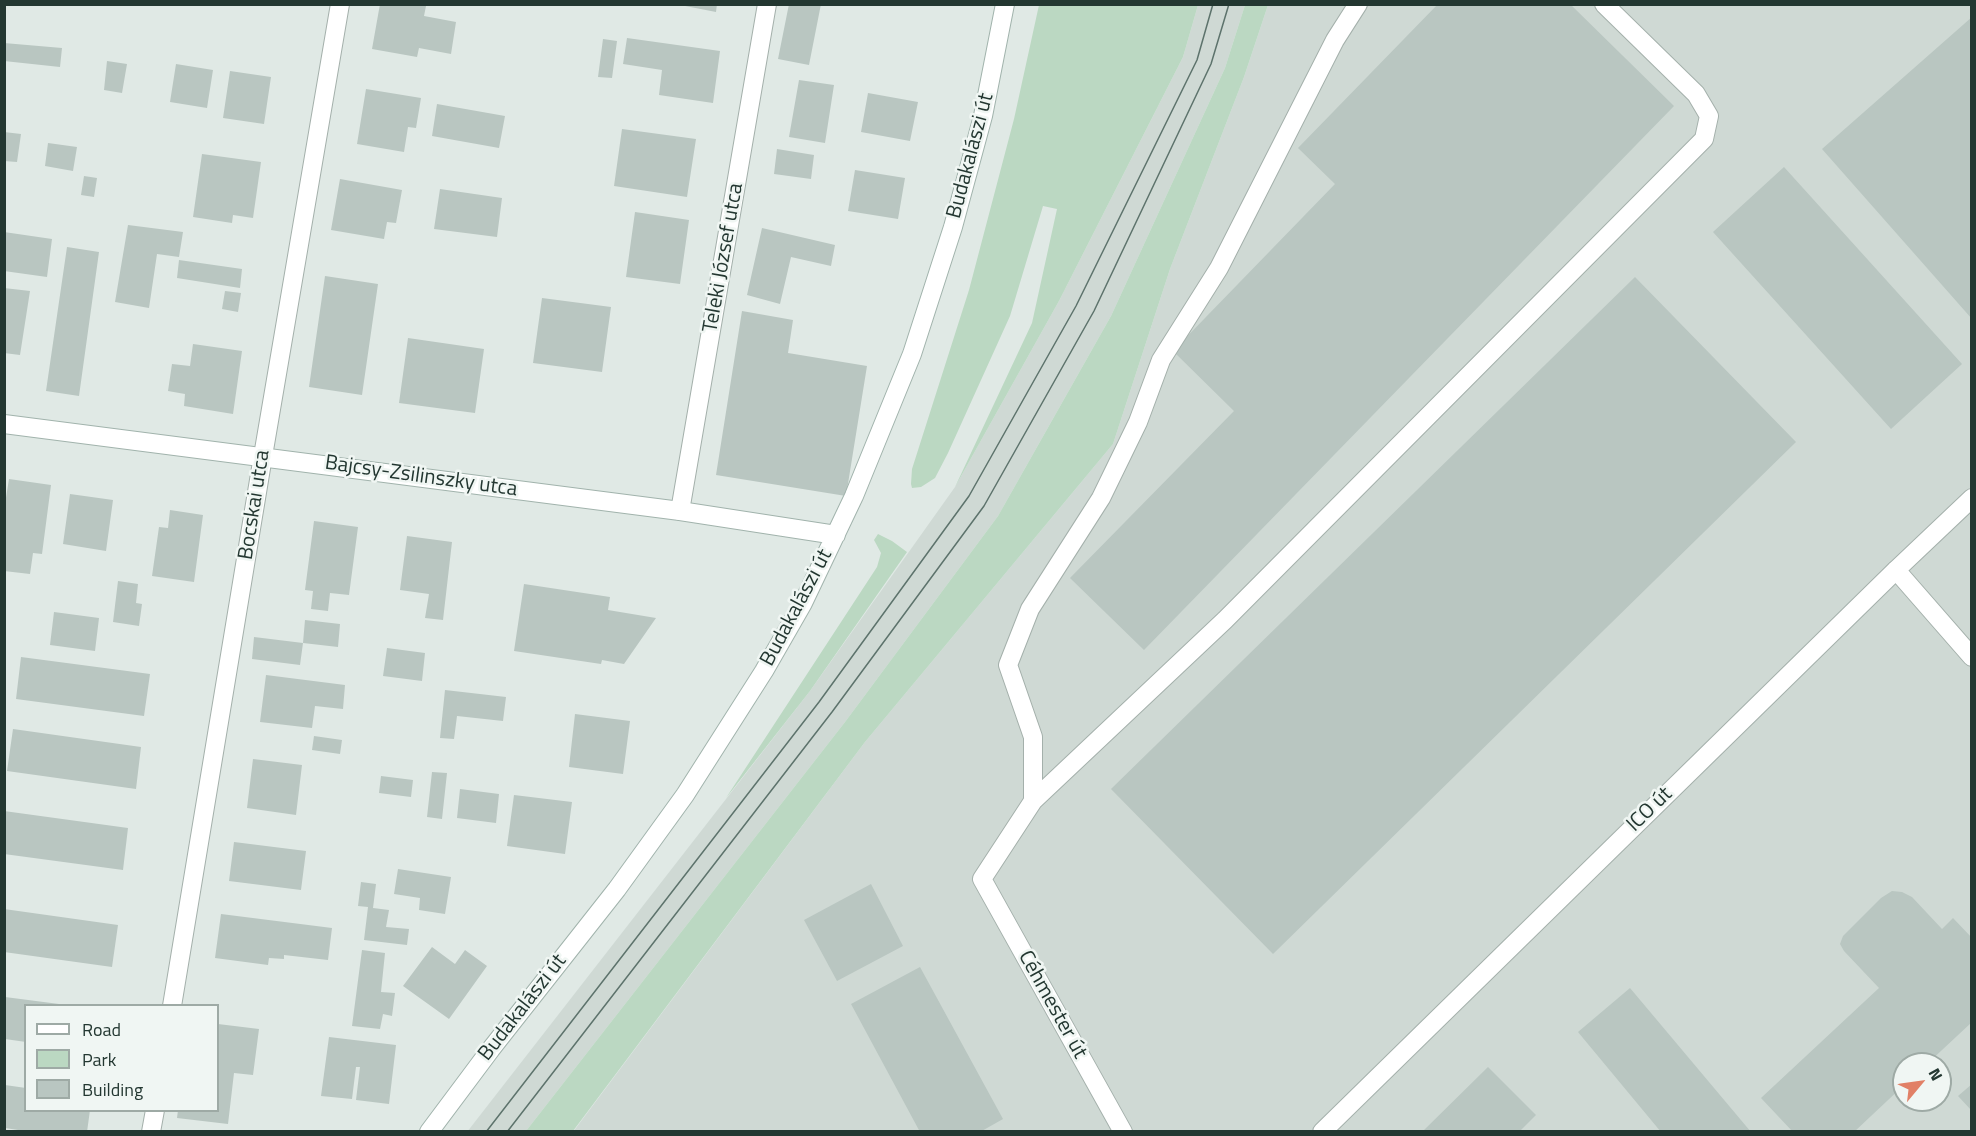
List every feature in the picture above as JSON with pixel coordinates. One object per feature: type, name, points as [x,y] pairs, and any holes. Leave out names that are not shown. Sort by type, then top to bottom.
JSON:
[{"type":"street","name":"Bocskai utca","points":[[172,1004],[340,4]]},
{"type":"street","name":"Teleki József utca","points":[[680,511],[767,4]]},
{"type":"street","name":"Budakalászi út","points":[[429,1131],[610,898],[685,795],[764,671],[802,603],[854,496],[912,354],[953,227],[983,116],[1005,4]]},
{"type":"street","points":[[1033,801],[1033,737],[1008,665],[1030,609],[1101,498],[1138,422],[1161,360],[1219,268],[1335,40],[1358,4]]},
{"type":"street","points":[[1033,801],[1225,620],[1704,139],[1709,116],[1696,94],[1604,4]]},
{"type":"street","name":"Bajcsy-Zsilinszky utca","points":[[4,424],[680,511],[836,535]]},
{"type":"street","name":"ICO út","points":[[1322,1131],[1971,498]]},
{"type":"street","points":[[1896,570],[1971,657]]},
{"type":"street","name":"Céhmester út","points":[[1033,801],[982,879],[1123,1131]]},
{"type":"street","points":[[151,1131],[155,1112]]},
{"type":"shaded area","points":[[1198,5],[1245,5],[1225,68],[1111,316],[998,516],[845,722],[526,1131],[467,1132],[810,691],[955,487],[1059,301],[1183,57]]},
{"type":"shaded area","points":[[1268,5],[1971,5],[1971,1131],[573,1132],[865,742],[1113,444],[1170,269],[1244,77]]},
{"type":"green space","points":[[1039,5],[1198,5],[1183,57],[1059,301],[955,487],[1032,323],[1057,209],[1043,206],[1010,316],[948,453],[935,478],[921,487],[912,488],[912,469],[969,290],[1014,119]]},
{"type":"green space","points":[[1245,5],[1268,5],[1244,77],[1170,269],[1113,444],[865,742],[573,1131],[526,1131],[845,722],[998,516],[1111,316],[1225,68]]},
{"type":"green space","points":[[878,534],[907,552],[810,691],[726,798],[877,567],[881,553],[874,540]]},
{"type":"building","points":[[380,4],[426,6],[424,16],[456,22],[451,54],[419,48],[417,57],[372,49]]},
{"type":"building","points":[[675,4],[717,4],[716,12]]},
{"type":"building","points":[[789,4],[821,4],[809,65],[778,59]]},
{"type":"building","points":[[1438,4],[1570,4],[1674,106],[1144,650],[1070,578],[1234,411],[1173,351],[1335,184],[1298,148]]},
{"type":"building","points":[[1972,17],[1972,319],[1822,149]]},
{"type":"building","points":[[627,38],[720,51],[713,103],[659,95],[662,70],[623,64]]},
{"type":"building","points":[[603,39],[617,41],[612,78],[598,77]]},
{"type":"building","points":[[4,43],[62,48],[60,67],[4,61]]},
{"type":"building","points":[[107,61],[127,64],[122,93],[104,90]]},
{"type":"building","points":[[176,64],[213,70],[207,108],[170,102]]},
{"type":"building","points":[[230,71],[271,77],[264,124],[223,118]]},
{"type":"building","points":[[799,80],[834,85],[825,143],[789,137]]},
{"type":"building","points":[[366,89],[421,98],[416,128],[408,127],[404,152],[357,144]]},
{"type":"building","points":[[868,93],[918,102],[910,141],[861,132]]},
{"type":"building","points":[[437,104],[505,116],[499,148],[432,136]]},
{"type":"building","points":[[622,129],[696,139],[687,197],[614,186]]},
{"type":"building","points":[[4,132],[21,134],[17,162],[4,161]]},
{"type":"building","points":[[48,143],[77,147],[73,171],[45,166]]},
{"type":"building","points":[[777,149],[814,155],[811,179],[774,174]]},
{"type":"building","points":[[202,154],[261,162],[253,218],[233,215],[232,223],[193,217]]},
{"type":"building","points":[[1784,167],[1962,364],[1891,429],[1713,232]]},
{"type":"building","points":[[855,170],[905,178],[898,219],[848,211]]},
{"type":"building","points":[[84,176],[97,178],[94,197],[81,195]]},
{"type":"building","points":[[340,179],[402,190],[396,223],[387,222],[384,239],[331,230]]},
{"type":"building","points":[[440,189],[502,198],[497,237],[434,229]]},
{"type":"building","points":[[635,212],[689,220],[680,284],[626,277]]},
{"type":"building","points":[[128,225],[183,232],[179,257],[157,254],[149,308],[115,302]]},
{"type":"building","points":[[762,228],[835,245],[831,266],[791,257],[780,304],[747,295]]},
{"type":"building","points":[[4,232],[52,239],[47,277],[4,271]]},
{"type":"building","points":[[67,247],[99,252],[79,396],[46,391]]},
{"type":"building","points":[[179,260],[242,269],[240,288],[177,278]]},
{"type":"building","points":[[325,276],[378,284],[362,395],[309,387]]},
{"type":"building","points":[[1635,277],[1796,442],[1273,954],[1111,789]]},
{"type":"building","points":[[4,288],[30,291],[20,355],[4,353]]},
{"type":"building","points":[[225,291],[241,293],[238,312],[222,309]]},
{"type":"building","points":[[542,298],[611,307],[602,372],[533,363]]},
{"type":"building","points":[[742,311],[793,320],[788,353],[867,366],[846,496],[716,475]]},
{"type":"building","points":[[408,338],[484,349],[475,413],[399,403]]},
{"type":"building","points":[[193,344],[242,351],[233,414],[184,406],[185,394],[168,391],[172,364],[190,366]]},
{"type":"building","points":[[9,479],[51,485],[42,554],[33,553],[30,574],[4,571],[4,510]]},
{"type":"building","points":[[70,494],[113,500],[106,551],[63,544]]},
{"type":"building","points":[[170,510],[203,515],[194,582],[152,576],[159,527],[168,528]]},
{"type":"building","points":[[314,521],[358,527],[349,595],[330,593],[328,611],[311,609],[313,591],[305,590]]},
{"type":"building","points":[[407,536],[452,542],[443,620],[425,618],[429,594],[400,590]]},
{"type":"building","points":[[118,581],[138,584],[136,603],[142,604],[139,626],[113,622]]},
{"type":"building","points":[[524,584],[610,597],[608,610],[656,618],[624,664],[602,660],[601,664],[514,651]]},
{"type":"building","points":[[54,612],[99,618],[95,651],[50,645]]},
{"type":"building","points":[[305,620],[340,624],[338,647],[303,643]]},
{"type":"building","points":[[254,637],[303,643],[300,665],[252,659]]},
{"type":"building","points":[[387,648],[425,653],[422,681],[383,676]]},
{"type":"building","points":[[21,657],[150,674],[144,716],[16,699]]},
{"type":"building","points":[[266,675],[345,685],[343,709],[315,706],[312,728],[260,722]]},
{"type":"building","points":[[445,690],[506,697],[503,721],[457,716],[454,739],[440,738]]},
{"type":"building","points":[[575,714],[630,721],[623,774],[569,767]]},
{"type":"building","points":[[13,729],[141,747],[136,789],[7,771]]},
{"type":"building","points":[[314,736],[342,740],[340,754],[312,750]]},
{"type":"building","points":[[253,759],[302,765],[296,815],[247,808]]},
{"type":"building","points":[[432,772],[447,773],[442,819],[427,817]]},
{"type":"building","points":[[381,776],[413,780],[411,797],[379,793]]},
{"type":"building","points":[[460,789],[499,794],[496,823],[457,818]]},
{"type":"building","points":[[514,795],[572,802],[565,854],[507,846]]},
{"type":"building","points":[[4,811],[128,828],[123,870],[4,854]]},
{"type":"building","points":[[234,842],[306,851],[301,890],[229,881]]},
{"type":"building","points":[[398,869],[451,877],[445,914],[419,910],[420,898],[394,894]]},
{"type":"building","points":[[361,882],[376,884],[373,908],[389,910],[386,927],[409,929],[407,945],[364,940],[368,907],[358,906]]},
{"type":"building","points":[[871,884],[903,946],[837,981],[804,920]]},
{"type":"building","points":[[1892,891],[1902,892],[1912,897],[1942,929],[1953,918],[1972,938],[1972,1022],[1940,1052],[1892,1052],[1892,1096],[1854,1132],[1793,1132],[1761,1098],[1879,988],[1840,944],[1843,936],[1881,898]]},
{"type":"building","points":[[4,909],[118,925],[112,967],[4,952]]},
{"type":"building","points":[[221,914],[332,928],[328,960],[284,955],[284,959],[269,958],[268,965],[215,958]]},
{"type":"building","points":[[432,947],[455,964],[465,950],[487,966],[449,1019],[403,986]]},
{"type":"building","points":[[362,950],[385,953],[381,992],[395,993],[392,1016],[383,1014],[380,1029],[352,1026]]},
{"type":"building","points":[[920,967],[1003,1119],[980,1132],[920,1132],[851,1004]]},
{"type":"building","points":[[1630,988],[1751,1132],[1661,1132],[1578,1032]]},
{"type":"building","points":[[5,997],[59,1004],[24,1004],[24,1042],[5,1039]]},
{"type":"building","points":[[219,1024],[259,1029],[253,1075],[234,1073],[228,1124],[177,1118],[178,1112],[219,1112]]},
{"type":"building","points":[[329,1037],[396,1045],[389,1104],[356,1100],[360,1067],[356,1067],[352,1099],[321,1096]]},
{"type":"building","points":[[1488,1067],[1536,1115],[1519,1132],[1422,1132]]},
{"type":"building","points":[[1972,1084],[1972,1111],[1958,1096]]},
{"type":"building","points":[[5,1085],[24,1088],[24,1112],[90,1112],[87,1132],[31,1132],[5,1128]]},
{"type":"tram line","points":[[486,1132],[819,702],[969,496],[1076,306],[1197,60],[1213,4]]},
{"type":"tram line","points":[[507,1132],[832,712],[984,506],[1094,311],[1211,64],[1229,4]]}]
